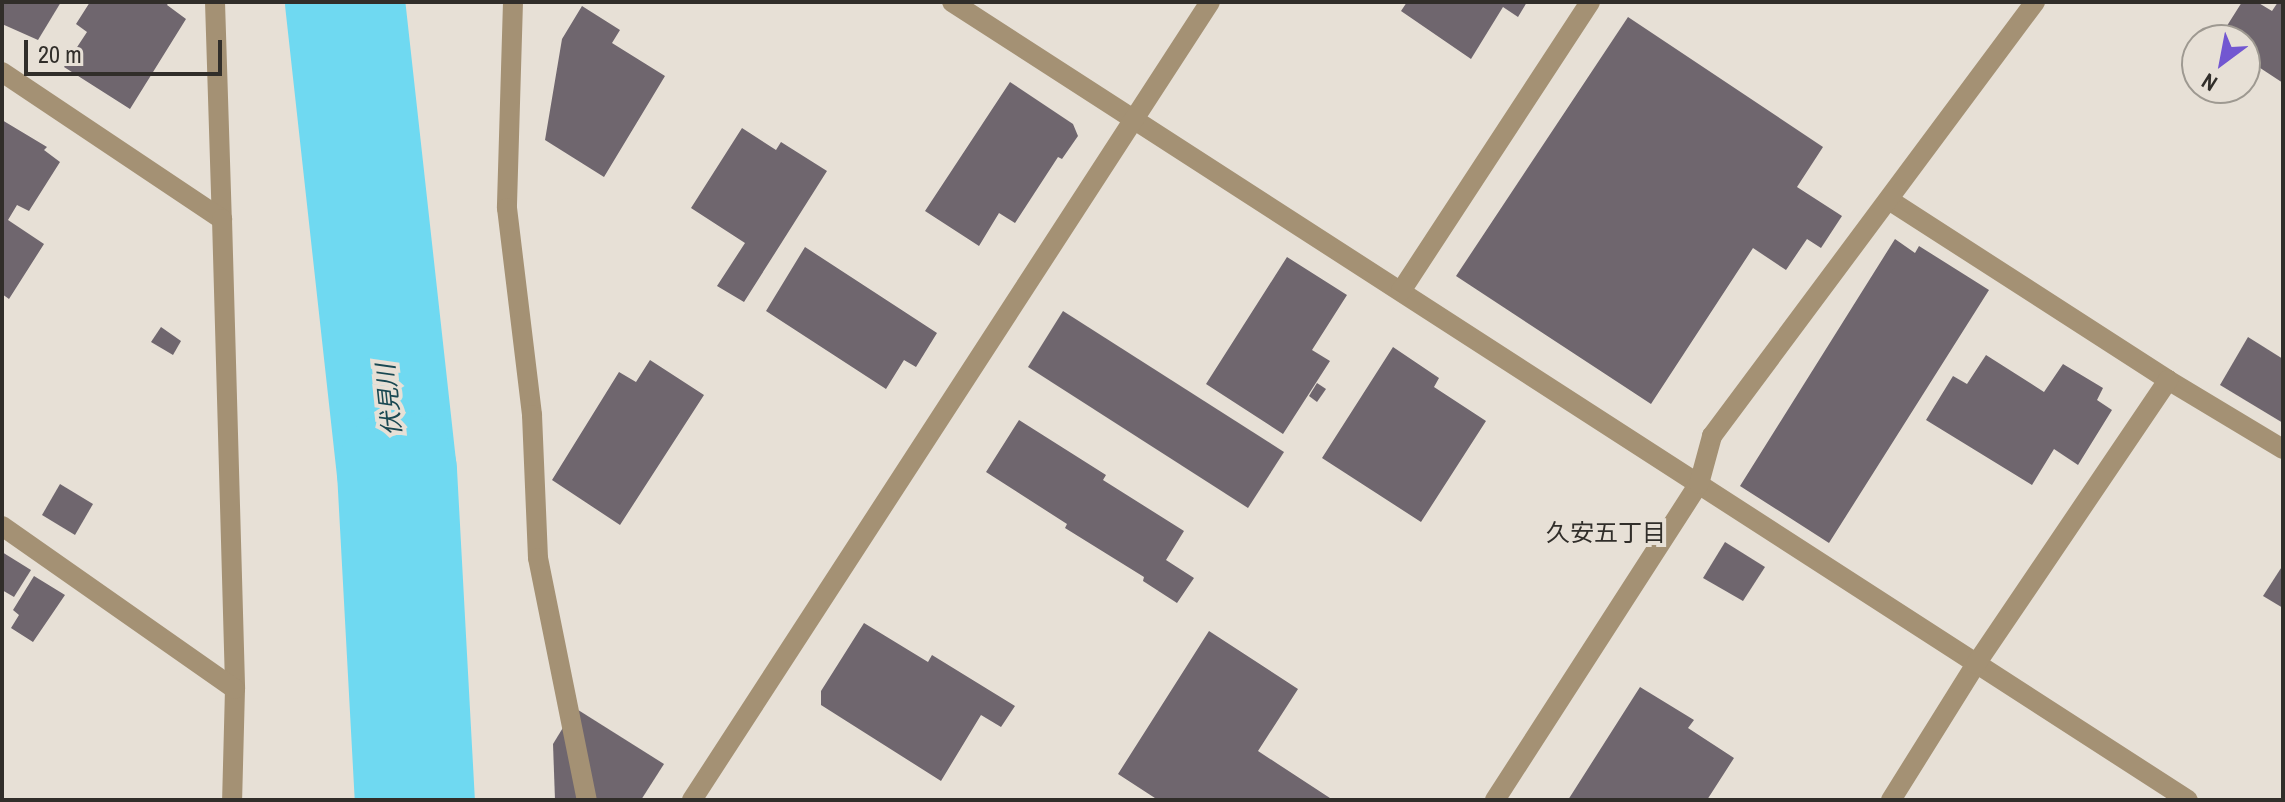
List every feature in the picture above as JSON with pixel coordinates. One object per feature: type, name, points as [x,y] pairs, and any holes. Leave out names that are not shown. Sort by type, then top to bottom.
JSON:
[{"type":"street","points":[[215,2],[235,689],[229,795]]},
{"type":"street","points":[[513,2],[507,208],[532,415],[538,558],[587,800]]},
{"type":"street","points":[[952,2],[2188,800]]},
{"type":"street","points":[[692,800],[1210,2]]},
{"type":"street","points":[[1401,291],[1590,2]]},
{"type":"street","points":[[1495,800],[1699,484],[1712,436],[2035,2]]},
{"type":"street","points":[[2,72],[222,219]]},
{"type":"street","points":[[1889,200],[2168,380],[2283,449]]},
{"type":"street","points":[[1891,800],[1976,664],[2168,380]]},
{"type":"street","points":[[2,526],[235,689]]},
{"type":"building","points":[[2,2],[61,2],[38,40],[2,24]]},
{"type":"building","points":[[90,2],[169,2],[167,5],[186,19],[130,109],[64,67],[87,32],[76,24]]},
{"type":"building","points":[[1407,2],[1527,2],[1518,17],[1503,7],[1471,59],[1401,11]]},
{"type":"building","points":[[2242,2],[2257,2],[2272,11],[2278,2],[2283,2],[2283,83],[2261,69],[2261,24],[2228,24]]},
{"type":"building","points":[[582,6],[620,30],[612,43],[665,76],[604,177],[545,140],[562,39]]},
{"type":"building","points":[[1628,17],[1823,147],[1797,187],[1842,216],[1821,248],[1807,239],[1786,270],[1753,248],[1651,404],[1456,276]]},
{"type":"building","points":[[1010,82],[1073,124],[1078,136],[1062,159],[1058,157],[1015,223],[999,213],[979,246],[925,211]]},
{"type":"building","points":[[2,120],[47,147],[44,150],[60,162],[29,211],[17,205],[8,220],[44,244],[9,299],[2,294]]},
{"type":"building","points":[[742,128],[776,150],[781,142],[827,171],[744,302],[717,286],[745,243],[691,208]]},
{"type":"building","points":[[1895,239],[1915,253],[1919,246],[1989,290],[1829,543],[1740,486]]},
{"type":"building","points":[[805,247],[937,333],[916,367],[904,360],[886,389],[766,311]]},
{"type":"building","points":[[1287,257],[1347,295],[1312,350],[1330,361],[1283,434],[1206,384]]},
{"type":"building","points":[[1063,311],[1284,452],[1248,508],[1028,367]]},
{"type":"building","points":[[161,327],[181,341],[173,355],[151,342]]},
{"type":"building","points":[[2248,337],[2283,359],[2283,423],[2220,385]]},
{"type":"building","points":[[1393,347],[1439,378],[1434,387],[1486,421],[1421,522],[1322,458]]},
{"type":"building","points":[[1986,355],[2044,392],[2063,364],[2103,388],[2097,400],[2112,410],[2078,465],[2054,449],[2032,485],[1926,420],[1953,376],[1967,384]]},
{"type":"building","points":[[650,360],[704,395],[620,525],[552,480],[619,372],[636,382]]},
{"type":"building","points":[[1317,383],[1326,389],[1317,402],[1309,396]]},
{"type":"building","points":[[1019,420],[1106,475],[1103,480],[1184,531],[1166,560],[1194,578],[1177,603],[1143,581],[1144,577],[1065,528],[1067,524],[986,472]]},
{"type":"building","points":[[60,484],[93,504],[75,535],[42,515]]},
{"type":"building","points":[[1725,542],[1765,567],[1743,601],[1703,578]]},
{"type":"building","points":[[2,552],[31,570],[14,597],[2,590]]},
{"type":"building","points":[[2283,565],[2283,608],[2263,596]]},
{"type":"building","points":[[34,576],[65,595],[33,642],[11,628],[19,615],[13,610]]},
{"type":"building","points":[[864,623],[928,662],[932,655],[1015,706],[1001,727],[981,715],[941,781],[821,705],[821,691]]},
{"type":"building","points":[[1209,631],[1298,689],[1258,751],[1333,800],[1158,800],[1118,774]]},
{"type":"building","points":[[1640,687],[1694,720],[1688,728],[1734,758],[1707,800],[1568,800]]},
{"type":"building","points":[[575,708],[664,764],[641,800],[555,800],[553,744]]},
{"type":"waterway","name":"伏見川","points":[[345,2],[397,471],[415,800]]},
{"type":"district","name":"久安五丁目","points":[[1606,533]]}]
